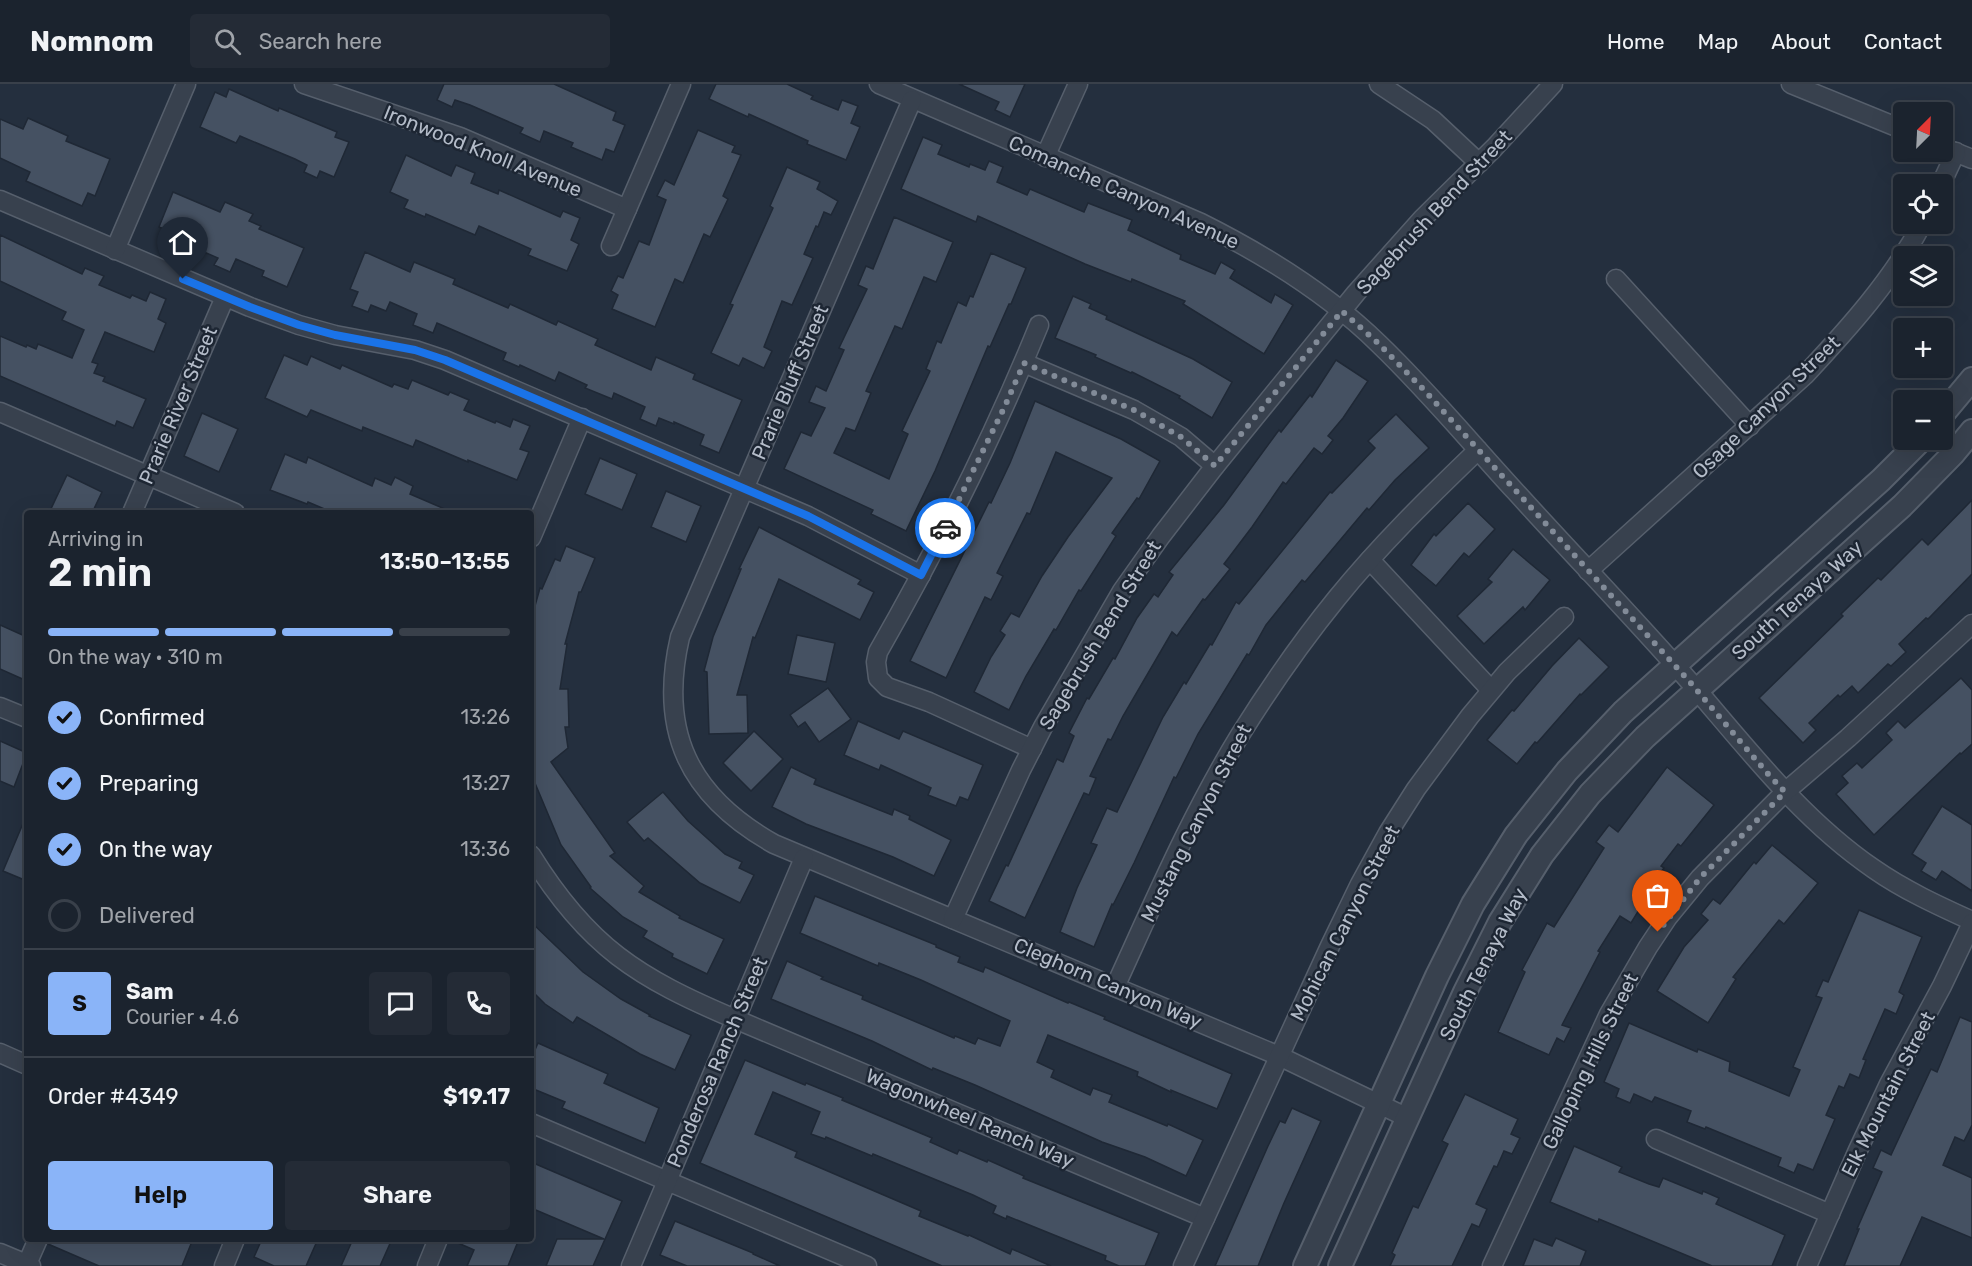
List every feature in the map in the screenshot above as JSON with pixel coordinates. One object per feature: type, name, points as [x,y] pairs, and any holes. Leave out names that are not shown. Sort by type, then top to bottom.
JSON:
[{"type":"street","points":[[116,250],[186,84]]},
{"type":"street","name":"Ironwood Knoll Avenue","points":[[304,84],[460,137],[627,209]]},
{"type":"street","points":[[611,246],[681,84]]},
{"type":"street","name":"Comanche Canyon Avenue","points":[[879,84],[1238,241],[1342,311],[1401,366],[1697,690],[1785,792],[1839,842],[1875,870],[1932,903],[1972,922]]},
{"type":"street","points":[[1045,157],[1078,84]]},
{"type":"street","points":[[1379,84],[1433,120],[1479,163]]},
{"type":"street","name":"Sagebrush Bend Street","points":[[953,919],[1032,749],[1065,687],[1122,591],[1161,536],[1215,466],[1342,311],[1422,219],[1479,163],[1553,84]]},
{"type":"street","points":[[1791,84],[1893,126]]},
{"type":"street","name":"Prarie Bluff Street","points":[[804,858],[756,834],[736,820],[719,804],[690,765],[675,722],[672,692],[675,661],[680,637],[912,100]]},
{"type":"street","points":[[1946,174],[1957,153]]},
{"type":"street","points":[[0,200],[225,297],[299,325],[335,335],[415,350],[454,364],[808,516],[921,575]]},
{"type":"street","name":"Osage Canyon Street","points":[[1588,570],[1805,375],[1837,341],[1898,265],[1916,234]]},
{"type":"street","points":[[1616,279],[1750,426]]},
{"type":"street","name":"Prarie River Street","points":[[133,510],[225,297]]},
{"type":"street","points":[[1032,749],[921,699],[887,687],[878,678],[876,662],[878,652],[921,575],[984,450],[1039,326]]},
{"type":"street","points":[[1024,363],[1134,410],[1181,437],[1215,466]]},
{"type":"street","points":[[1953,402],[1972,379]]},
{"type":"street","points":[[0,412],[228,510]]},
{"type":"street","points":[[534,531],[582,418]]},
{"type":"street","name":"South Tenaya Way","points":[[1340,1266],[1465,992],[1500,922],[1542,855],[1590,794],[1645,737],[1902,506],[1953,454],[1972,431]]},
{"type":"street","name":"Mustang Canyon Street","points":[[1115,987],[1209,791],[1239,737],[1302,644],[1338,597],[1370,560],[1478,450]]},
{"type":"street","name":"South Tenaya Way","points":[[1305,1266],[1437,976],[1473,904],[1516,835],[1567,771],[1623,712],[1881,480],[1911,450]]},
{"type":"street","points":[[1370,560],[1491,690]]},
{"type":"street","name":"Mohican Canyon Street","points":[[1183,1266],[1360,884],[1388,833],[1423,779],[1491,690],[1564,617]]},
{"type":"street","name":"Galloping Hills Street","points":[[1492,1266],[1609,1014],[1642,955],[1668,917],[1700,878],[1785,792],[1969,634]]},
{"type":"street","points":[[0,707],[24,717]]},
{"type":"street","name":"Cleghorn Canyon Way","points":[[804,858],[1279,1056],[1408,1118]]},
{"type":"street","name":"Ponderosa Ranch Street","points":[[631,1266],[804,858]]},
{"type":"street","name":"Wagonwheel Ranch Way","points":[[534,860],[569,910],[604,946],[658,984],[735,1019],[1205,1218]]},
{"type":"street","name":"Elk Mountain Street","points":[[1807,1266],[1889,1084],[1942,986],[1972,922]]},
{"type":"street","points":[[0,1053],[24,1064]]},
{"type":"street","points":[[534,1125],[666,1181],[836,1260],[867,1266]]},
{"type":"street","points":[[1656,1139],[1830,1214]]},
{"type":"street","points":[[0,1253],[29,1265],[37,1242]]},
{"type":"street","points":[[224,1266],[234,1242]]},
{"type":"street","points":[[427,1266],[437,1242]]},
{"type":"building","points":[[444,84],[554,84],[616,112],[613,120],[625,125],[614,152],[606,149],[602,160],[571,147],[573,143],[544,131],[540,142],[520,133],[523,128],[470,105],[455,100],[452,107],[437,100]]},
{"type":"building","points":[[716,84],[787,84],[813,96],[811,99],[838,110],[842,100],[858,106],[851,123],[860,127],[846,160],[807,144],[808,141],[749,114],[748,117],[709,99]]},
{"type":"building","points":[[959,84],[1025,84],[1010,117],[995,110],[999,102]]},
{"type":"building","points":[[229,89],[278,111],[279,108],[337,132],[335,137],[349,142],[334,177],[320,171],[317,178],[304,172],[307,165],[295,159],[240,136],[236,143],[200,127],[215,92],[226,97]]},
{"type":"building","points":[[28,118],[68,136],[66,141],[110,159],[95,196],[88,193],[82,206],[26,181],[30,172],[0,158],[0,119],[23,129]]},
{"type":"building","points":[[698,130],[735,146],[732,152],[741,155],[723,196],[728,199],[710,237],[704,234],[683,283],[675,279],[655,327],[612,309],[618,295],[611,291],[618,276],[623,278],[639,241],[649,245],[666,200],[657,196],[665,180],[674,185]]},
{"type":"building","points":[[923,137],[942,145],[938,154],[969,167],[970,164],[985,170],[989,161],[1003,167],[997,182],[1027,195],[1030,189],[1084,212],[1088,203],[1132,220],[1128,230],[1181,255],[1180,259],[1215,274],[1221,262],[1235,270],[1230,278],[1271,303],[1275,294],[1293,305],[1264,354],[1183,304],[1185,301],[1132,279],[1131,282],[1085,264],[978,216],[976,222],[901,189]]},
{"type":"building","points":[[406,155],[451,176],[456,165],[475,173],[471,183],[498,194],[499,190],[560,217],[563,211],[580,218],[571,240],[579,244],[567,271],[528,255],[531,249],[479,226],[475,235],[426,214],[425,217],[404,208],[408,200],[390,192]]},
{"type":"building","points":[[787,167],[820,182],[817,189],[838,201],[831,215],[824,212],[818,227],[816,226],[804,254],[813,258],[792,305],[782,301],[764,347],[772,351],[764,368],[743,358],[739,366],[711,353],[773,208],[770,206]]},
{"type":"building","points":[[173,192],[220,212],[225,202],[253,214],[249,221],[261,226],[259,229],[304,248],[287,287],[262,276],[264,271],[236,259],[230,272],[214,265],[218,258],[169,237],[171,232],[159,227]]},
{"type":"building","points":[[894,217],[953,242],[936,282],[924,277],[902,329],[895,326],[866,391],[871,393],[855,431],[846,428],[834,453],[889,479],[908,434],[902,431],[930,371],[926,369],[937,341],[941,343],[958,302],[966,306],[970,296],[973,297],[991,253],[1026,268],[1011,304],[990,347],[988,346],[935,471],[906,531],[871,514],[873,510],[784,469],[801,432],[811,436],[825,408],[809,402],[816,386],[826,391],[844,350],[839,348],[867,289],[858,285],[866,266],[873,269]]},
{"type":"building","points":[[0,235],[82,274],[85,268],[104,276],[99,285],[130,298],[132,295],[146,301],[150,292],[166,299],[158,319],[166,323],[154,352],[105,332],[92,362],[98,364],[94,373],[105,377],[103,381],[146,399],[133,428],[117,421],[115,426],[0,376],[0,336],[26,347],[27,345],[36,349],[38,344],[72,358],[84,330],[62,320],[66,312],[0,281]]},
{"type":"building","points":[[365,252],[410,272],[414,262],[455,279],[453,284],[508,308],[510,304],[556,325],[558,321],[598,339],[595,345],[651,370],[656,357],[695,374],[693,379],[742,400],[719,453],[700,445],[704,435],[674,422],[674,424],[659,418],[656,426],[640,419],[645,407],[614,393],[612,399],[585,388],[587,385],[559,372],[555,381],[520,365],[519,367],[503,360],[506,353],[437,323],[433,333],[413,325],[417,314],[390,302],[386,311],[371,305],[368,312],[352,306],[358,292],[350,289]]},
{"type":"building","points":[[1073,296],[1091,304],[1089,308],[1107,316],[1106,319],[1193,359],[1232,382],[1212,418],[1179,398],[1180,396],[1095,357],[1096,355],[1055,338]]},
{"type":"building","points":[[284,355],[307,365],[311,356],[340,369],[342,365],[392,387],[394,384],[408,389],[412,380],[448,395],[450,392],[469,400],[464,410],[495,423],[496,421],[510,427],[513,419],[530,426],[520,449],[529,452],[517,480],[416,440],[413,447],[363,427],[362,431],[311,410],[307,417],[265,398]]},
{"type":"building","points":[[1336,360],[1368,381],[1328,436],[1333,440],[1322,454],[1314,448],[1286,484],[1283,482],[1224,564],[1230,569],[1205,600],[1203,599],[1177,636],[1172,632],[1111,740],[1108,739],[1090,776],[1096,778],[1089,795],[1084,793],[1025,918],[989,901],[1006,865],[1008,866],[1057,759],[1063,762],[1074,736],[1069,733],[1087,698],[1089,699],[1113,658],[1115,659],[1137,618],[1154,594],[1158,597],[1173,575],[1169,572],[1224,505],[1279,430],[1281,432],[1310,395],[1312,397]]},
{"type":"building","points":[[1035,401],[1121,439],[1160,461],[1139,499],[1137,498],[1112,533],[1116,536],[1081,591],[1079,590],[1056,630],[1054,629],[1009,710],[974,692],[1005,635],[1000,631],[1011,613],[1019,617],[1042,576],[1068,537],[1112,478],[1056,452],[1030,514],[1027,513],[997,573],[1003,576],[991,600],[985,597],[946,678],[910,661],[989,502],[991,503]]},
{"type":"building","points":[[202,413],[238,429],[219,472],[184,456]]},
{"type":"building","points":[[1396,414],[1429,448],[1395,480],[1369,510],[1367,508],[1305,582],[1302,580],[1266,625],[1198,734],[1176,778],[1174,777],[1112,904],[1094,947],[1060,932],[1097,845],[1091,843],[1107,808],[1117,812],[1163,717],[1184,682],[1186,684],[1210,644],[1212,645],[1236,602],[1239,604],[1330,492],[1332,493],[1375,448],[1368,441]]},
{"type":"building","points":[[285,454],[306,463],[308,457],[372,486],[375,478],[391,485],[395,477],[413,486],[410,494],[447,510],[327,510],[270,490]]},
{"type":"building","points":[[600,458],[637,474],[622,510],[585,494]]},
{"type":"building","points":[[67,475],[102,492],[93,510],[50,510]]},
{"type":"building","points":[[666,491],[701,506],[686,542],[651,527]]},
{"type":"building","points":[[1972,500],[1972,574],[1928,619],[1926,618],[1899,644],[1906,652],[1891,666],[1888,664],[1858,693],[1852,686],[1840,697],[1838,695],[1809,723],[1816,730],[1803,743],[1759,698],[1843,616],[1841,614],[1878,578],[1881,580],[1922,539],[1928,545]]},
{"type":"building","points":[[1468,503],[1495,529],[1469,557],[1464,553],[1436,586],[1411,565],[1434,534],[1436,536]]},
{"type":"building","points":[[759,527],[861,580],[858,584],[874,592],[860,620],[779,579],[755,638],[753,637],[737,695],[747,695],[748,733],[709,734],[707,672],[704,671],[713,637],[741,569],[739,569]]},
{"type":"building","points":[[566,546],[595,558],[581,592],[579,592],[565,644],[567,644],[560,689],[568,689],[569,727],[565,727],[568,748],[551,762],[615,853],[610,856],[644,886],[639,892],[680,916],[679,918],[724,939],[707,974],[672,957],[673,954],[643,937],[647,931],[623,917],[590,888],[561,845],[534,781],[534,609],[540,588],[542,589],[555,559],[560,561]]},
{"type":"building","points":[[1513,549],[1550,580],[1525,610],[1523,607],[1484,644],[1457,616],[1492,582],[1488,579]]},
{"type":"building","points":[[0,625],[24,636],[24,680],[0,669]]},
{"type":"building","points":[[797,635],[835,643],[826,682],[788,674]]},
{"type":"building","points":[[1579,638],[1609,667],[1580,694],[1517,764],[1487,740]]},
{"type":"building","points":[[1961,678],[1972,690],[1972,744],[1874,835],[1836,794],[1848,783],[1842,776],[1857,763],[1862,768],[1892,740],[1886,733],[1898,721],[1905,728]]},
{"type":"building","points":[[828,688],[851,719],[819,742],[805,722],[798,727],[790,715]]},
{"type":"building","points":[[858,721],[899,739],[903,731],[983,765],[968,800],[960,797],[956,806],[928,795],[931,788],[881,765],[879,770],[844,755]]},
{"type":"building","points":[[754,731],[783,759],[751,791],[723,763]]},
{"type":"building","points":[[0,741],[24,752],[24,761],[14,787],[0,781]]},
{"type":"building","points":[[791,767],[816,779],[814,784],[892,815],[894,809],[951,840],[934,876],[893,857],[806,824],[772,807]]},
{"type":"building","points":[[1667,767],[1714,805],[1681,846],[1678,844],[1661,866],[1664,868],[1637,902],[1642,905],[1631,923],[1620,916],[1598,951],[1600,952],[1562,1025],[1571,1028],[1564,1042],[1557,1038],[1549,1055],[1498,1032],[1525,972],[1522,970],[1547,923],[1554,927],[1604,848],[1596,842],[1609,825],[1618,832]]},
{"type":"building","points":[[663,792],[688,821],[725,854],[742,862],[739,868],[754,875],[740,903],[700,883],[648,838],[644,841],[627,822]]},
{"type":"building","points":[[1942,806],[1972,825],[1972,891],[1942,871],[1936,880],[1921,871],[1926,863],[1912,854]]},
{"type":"building","points":[[24,821],[24,880],[3,871]]},
{"type":"building","points":[[1772,845],[1818,883],[1784,924],[1779,920],[1733,977],[1736,979],[1708,1023],[1657,991],[1684,947],[1708,920],[1701,914],[1713,899],[1720,904],[1754,862],[1756,864]]},
{"type":"building","points":[[815,896],[936,945],[960,957],[958,962],[983,972],[985,967],[1105,1017],[1104,1019],[1232,1074],[1217,1109],[1171,1090],[1171,1092],[1137,1076],[1138,1072],[1048,1035],[1037,1062],[1054,1070],[1051,1077],[1090,1095],[1093,1088],[1112,1095],[1109,1102],[1203,1140],[1186,1176],[1145,1157],[1102,1142],[975,1085],[933,1068],[932,1070],[872,1041],[771,999],[787,961],[823,977],[821,979],[863,996],[862,999],[954,1038],[955,1036],[975,1044],[978,1038],[1000,1046],[1010,1021],[921,980],[879,963],[878,966],[800,933]]},
{"type":"building","points":[[1859,910],[1922,937],[1899,992],[1904,995],[1896,1014],[1885,1009],[1863,1059],[1866,1060],[1859,1078],[1850,1074],[1844,1088],[1839,1086],[1826,1115],[1835,1119],[1813,1170],[1798,1164],[1794,1173],[1778,1166],[1781,1158],[1706,1127],[1705,1129],[1687,1122],[1691,1111],[1655,1097],[1652,1102],[1634,1094],[1630,1103],[1616,1097],[1619,1089],[1604,1082],[1629,1023],[1697,1052],[1698,1049],[1730,1062],[1729,1071],[1789,1096],[1800,1070],[1793,1067],[1822,998],[1816,996],[1823,980],[1828,982]]},
{"type":"building","points":[[534,925],[583,972],[621,999],[649,1016],[691,1035],[675,1070],[640,1054],[577,1017],[573,1023],[545,1004],[534,993]]},
{"type":"building","points":[[1960,1017],[1972,1022],[1972,1125],[1964,1141],[1955,1137],[1943,1165],[1972,1178],[1972,1238],[1922,1217],[1900,1266],[1844,1266],[1859,1229],[1857,1229],[1882,1172],[1873,1168],[1881,1150],[1891,1155],[1931,1069],[1937,1072]]},
{"type":"building","points":[[538,1043],[608,1074],[604,1083],[659,1108],[645,1143],[562,1108],[565,1102],[534,1089],[534,1052]]},
{"type":"building","points":[[745,1060],[843,1098],[842,1100],[932,1138],[930,1142],[957,1154],[959,1150],[987,1162],[988,1160],[1024,1176],[1023,1178],[1159,1233],[1145,1266],[1119,1266],[1105,1260],[1106,1256],[1007,1216],[1006,1219],[993,1213],[996,1206],[973,1195],[873,1154],[872,1156],[826,1137],[825,1139],[811,1134],[820,1112],[773,1092],[755,1134],[797,1152],[795,1157],[921,1211],[919,1216],[1010,1254],[1012,1249],[1051,1266],[942,1266],[700,1163]]},
{"type":"building","points":[[1465,1094],[1518,1119],[1511,1134],[1520,1138],[1512,1154],[1504,1151],[1497,1167],[1494,1166],[1476,1204],[1487,1209],[1479,1227],[1472,1224],[1452,1266],[1390,1266],[1395,1255],[1392,1253],[1413,1206],[1418,1208],[1448,1144],[1442,1141]]},
{"type":"building","points":[[1292,1108],[1321,1121],[1258,1266],[1215,1266],[1280,1121],[1285,1123]]},
{"type":"building","points":[[1574,1146],[1622,1167],[1619,1172],[1649,1184],[1659,1187],[1663,1178],[1702,1194],[1703,1191],[1719,1198],[1716,1204],[1785,1235],[1772,1266],[1712,1266],[1599,1219],[1598,1222],[1550,1202]]},
{"type":"building","points":[[534,1163],[622,1201],[593,1266],[546,1266],[557,1239],[604,1239],[534,1209]]},
{"type":"building","points":[[675,1221],[780,1266],[687,1266],[660,1255]]},
{"type":"building","points":[[1556,1238],[1586,1251],[1580,1266],[1523,1266],[1534,1239],[1552,1246]]},
{"type":"building","points":[[48,1242],[192,1242],[182,1266],[99,1266],[48,1244]]},
{"type":"building","points":[[261,1242],[317,1242],[306,1266],[274,1266],[254,1257]]},
{"type":"building","points":[[352,1242],[391,1242],[380,1266],[341,1266]]},
{"type":"building","points":[[456,1242],[518,1242],[508,1266],[467,1266],[474,1250]]},
{"type":"way so far","points":[[945,528],[1024,363],[1134,410],[1181,437],[1215,466],[1342,311],[1378,343],[1424,390],[1689,681],[1785,792],[1700,878],[1658,932]]},
{"type":"route","points":[[183,279],[299,325],[335,335],[415,350],[445,360],[808,516],[921,575],[945,528]]}]
